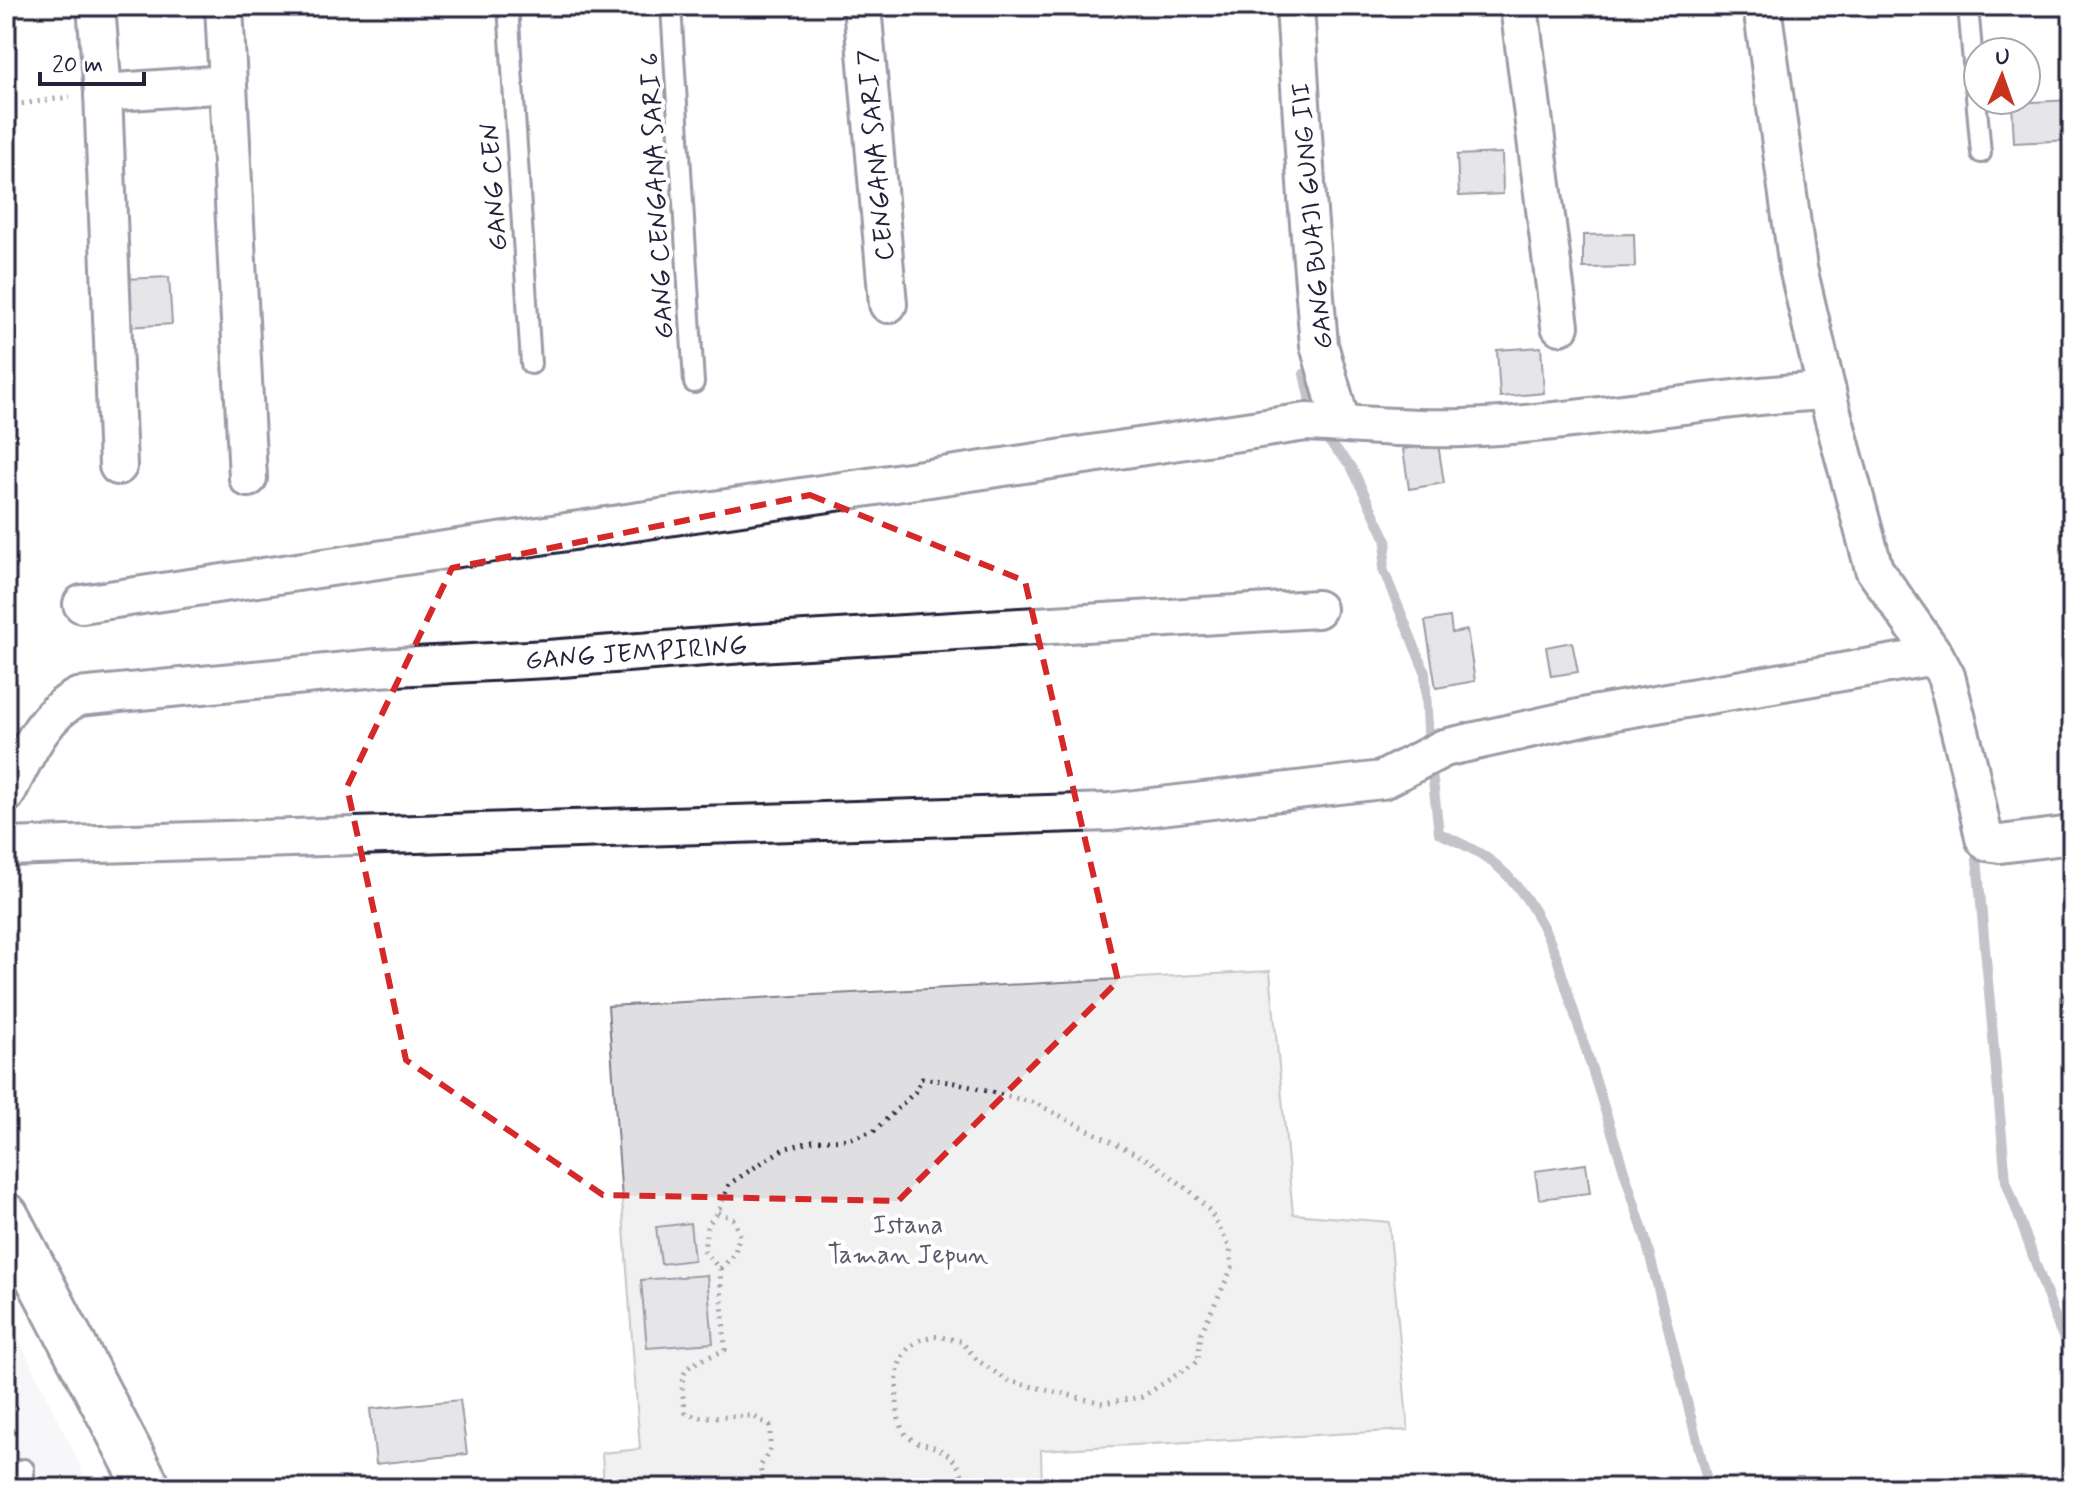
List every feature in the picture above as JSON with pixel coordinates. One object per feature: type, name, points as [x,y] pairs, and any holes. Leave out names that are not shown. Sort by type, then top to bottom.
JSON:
[{"type":"main road","points":[[6,1216],[148,1488]]},
{"type":"street","points":[[96,6],[103,93],[118,466]]},
{"type":"street","points":[[224,6],[248,478]]},
{"type":"street","name":"CENGANA SARI 7","points":[[862,6],[888,304]]},
{"type":"street","name":"GANG BUAJI GUNG III","points":[[1295,6],[1326,423]]},
{"type":"street","points":[[1519,6],[1560,326]]},
{"type":"street","points":[[1762,6],[1798,268],[1874,569],[1946,676],[1984,838],[1987,842],[2000,844],[2072,835]]},
{"type":"street","points":[[103,93],[227,84]]},
{"type":"street","points":[[82,604],[1326,423],[1462,428],[1587,418],[1827,391]]},
{"type":"street","name":"GANG JEMPIRING","points":[[6,794],[37,736],[66,703],[78,697],[377,668],[1317,609]]},
{"type":"street","points":[[6,847],[1110,812],[1382,780],[1432,754],[1592,715],[1935,656]]},
{"type":"lane","name":"GANG CEN","points":[[508,6],[531,364]]},
{"type":"lane","name":"GANG CENGANA SARI 6","points":[[671,6],[694,383]]},
{"type":"lane","points":[[1968,6],[1981,153]]},
{"type":"path","points":[[6,106],[103,93]]},
{"type":"path","points":[[764,1488],[760,1467],[770,1449],[770,1426],[753,1416],[697,1417],[686,1413],[680,1383],[688,1366],[725,1350],[720,1269],[704,1251],[707,1226],[718,1212],[729,1184],[783,1149],[813,1141],[848,1139],[874,1131],[915,1092],[922,1078],[1035,1103],[1152,1162],[1210,1211],[1230,1248],[1232,1268],[1201,1333],[1198,1361],[1142,1397],[1103,1403],[1008,1381],[977,1360],[961,1341],[931,1337],[909,1347],[898,1360],[896,1388],[899,1422],[911,1440],[937,1448],[956,1460],[964,1477],[965,1488]]},
{"type":"path","points":[[718,1212],[733,1219],[740,1235],[734,1255],[720,1269]]},
{"type":"highlighted area","points":[[810,495],[1025,581],[1118,981],[898,1201],[603,1195],[406,1060],[347,787],[452,568]]},
{"type":"shaded area","points":[[6,1312],[84,1474],[90,1488],[6,1488]]},
{"type":"green space","name":"Istana Taman Jepun","points":[[1270,971],[1293,1214],[1389,1222],[1408,1430],[1041,1450],[1042,1488],[604,1488],[602,1453],[640,1449],[608,1006]]},
{"type":"building","points":[[2072,100],[2072,140],[2014,143],[2013,116],[2042,116],[2042,102]]},
{"type":"building","points":[[1502,153],[1503,194],[1459,196],[1457,155]]},
{"type":"building","points":[[1634,234],[1635,267],[1583,268],[1583,235]]},
{"type":"building","points":[[169,277],[172,324],[128,327],[125,279]]},
{"type":"building","points":[[1541,347],[1544,393],[1500,397],[1497,350]]},
{"type":"building","points":[[1438,444],[1444,483],[1409,489],[1403,449]]},
{"type":"building","points":[[1450,617],[1452,633],[1467,630],[1475,681],[1436,688],[1425,621]]},
{"type":"building","points":[[1572,642],[1578,672],[1551,676],[1546,647]]},
{"type":"building","points":[[1586,1164],[1590,1193],[1539,1199],[1535,1171]]},
{"type":"building","points":[[690,1223],[694,1260],[661,1264],[656,1227]]},
{"type":"building","points":[[707,1275],[713,1343],[647,1348],[641,1280]]},
{"type":"building","points":[[460,1400],[467,1454],[376,1464],[370,1409]]},
{"type":"waterway","points":[[1304,374],[1313,415]]},
{"type":"waterway","points":[[1321,433],[1351,466],[1387,541],[1383,569],[1425,672],[1429,748]]},
{"type":"waterway","points":[[1431,764],[1439,833],[1484,856],[1508,876],[1535,913],[1556,955],[1645,1237],[1709,1488]]},
{"type":"waterway","points":[[1976,848],[2006,1181],[2072,1356]]}]
